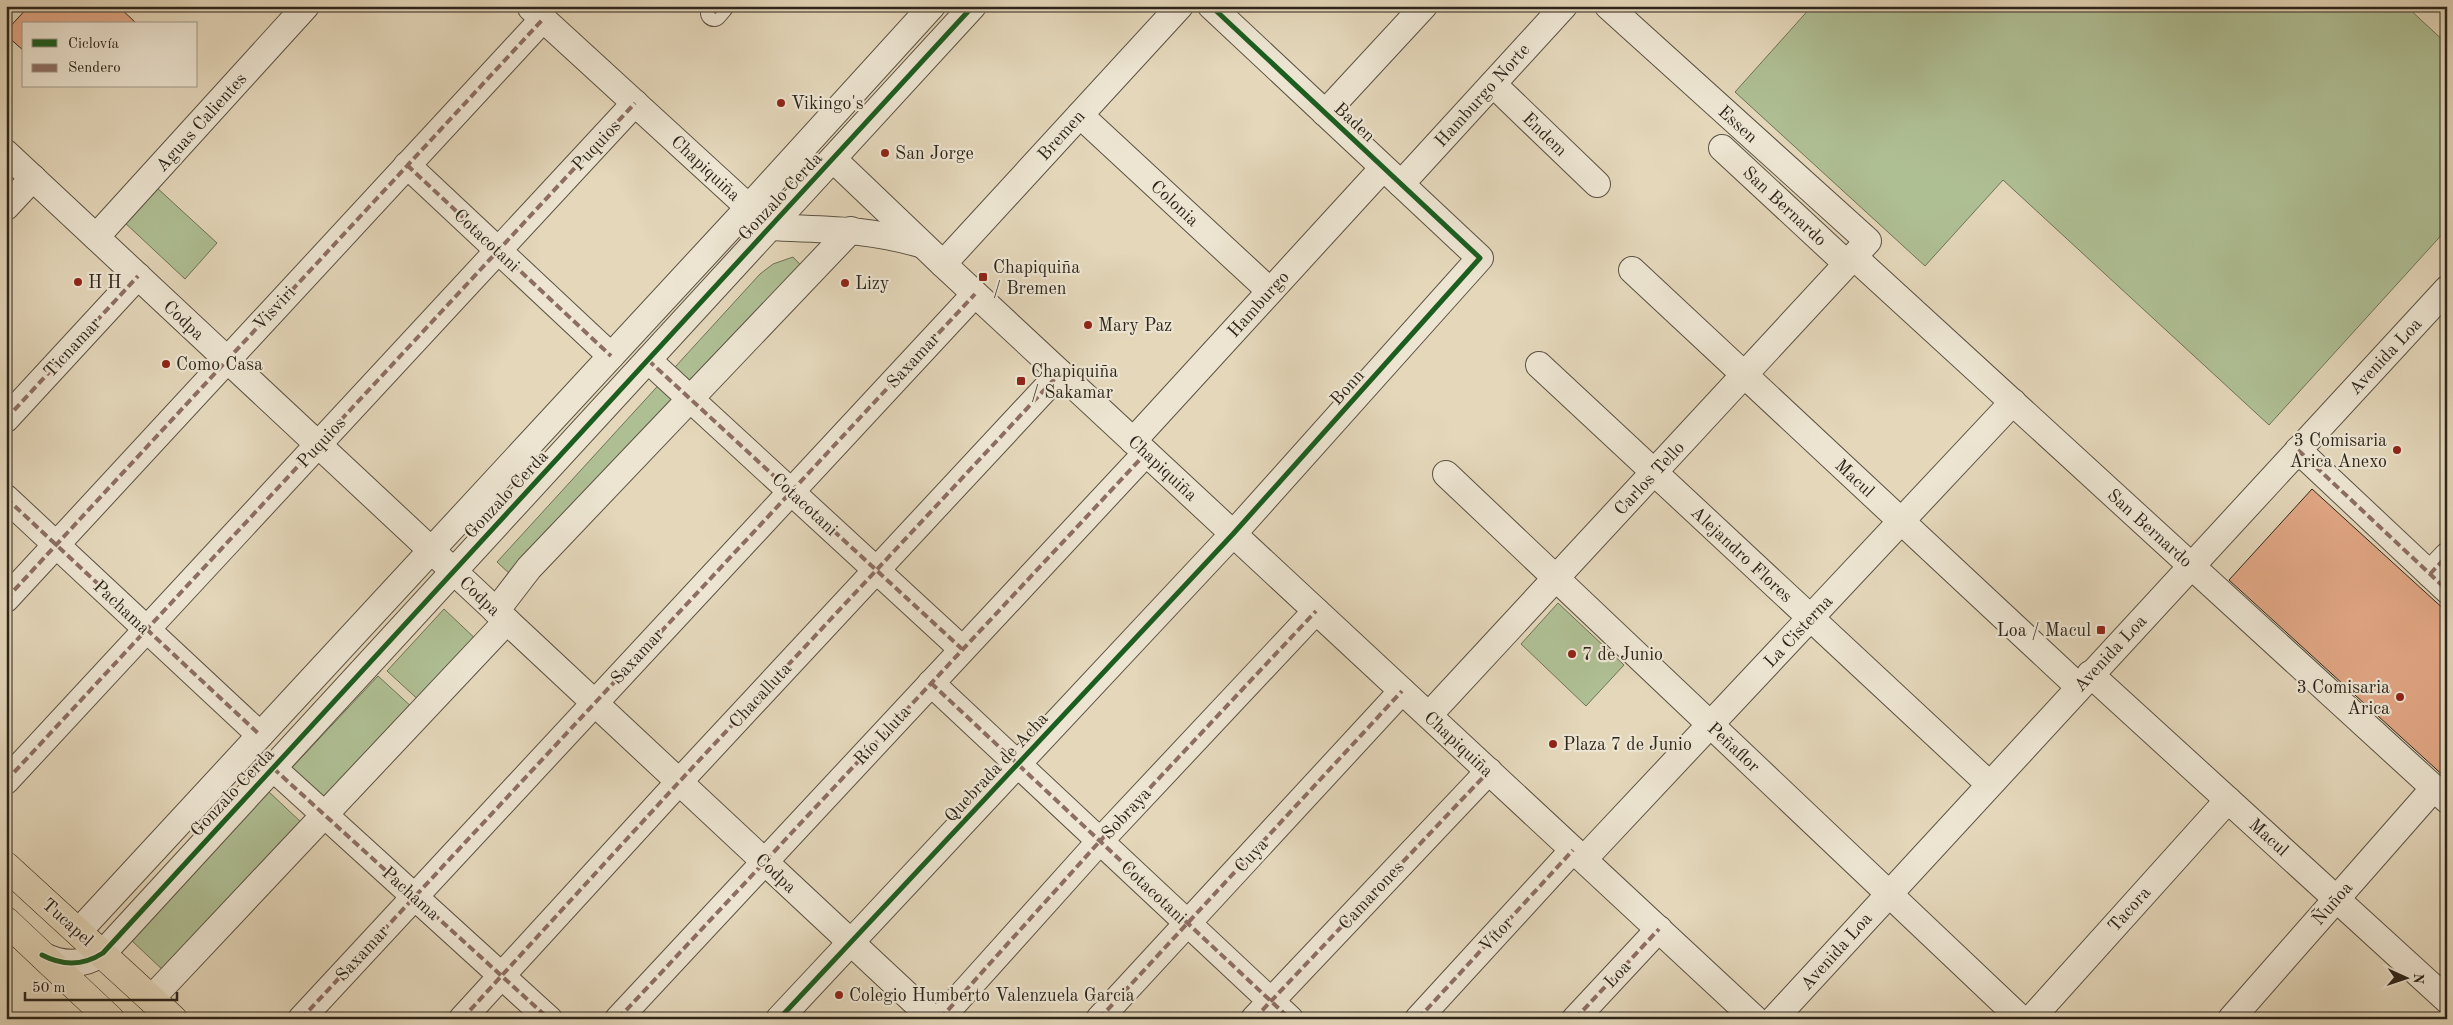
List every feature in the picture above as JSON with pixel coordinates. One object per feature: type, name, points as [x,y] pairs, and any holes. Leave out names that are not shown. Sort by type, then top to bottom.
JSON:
[{"type":"main road","name":"Tucapel","points":[[6,866],[173,1019]]},
{"type":"main road","points":[[6,921],[110,1019]]},
{"type":"street","name":"Aguas Calientes","points":[[96,237],[306,6]]},
{"type":"street","name":"Gonzalo Cerda","points":[[79,931],[749,207],[932,6]]},
{"type":"street","name":"Gonzalo Cerda","points":[[42,955],[52,960],[73,964],[94,959],[103,953],[973,6]]},
{"type":"street","name":"Bremen","points":[[943,264],[1180,6]]},
{"type":"street","name":"Baden","points":[[1211,6],[1480,258]]},
{"type":"street","name":"Hamburgo Norte","points":[[1392,176],[1493,84],[1564,6]]},
{"type":"street","name":"Essen","points":[[1608,6],[1856,254]]},
{"type":"street","points":[[1325,113],[1420,8]]},
{"type":"street","name":"Chapiquiña","points":[[536,12],[770,227],[851,230],[881,234],[923,245],[1755,1019]]},
{"type":"street","name":"Visviri","points":[[6,598],[407,165],[536,12]]},
{"type":"street","name":"Endem","points":[[1493,84],[1597,184]]},
{"type":"street","name":"Puquios","points":[[6,781],[635,103]]},
{"type":"street","name":"Colonia","points":[[1080,115],[1270,291]]},
{"type":"street","name":"San Bernardo","points":[[1722,148],[1856,254],[2012,402],[2440,794]]},
{"type":"street","name":"Codpa","points":[[6,153],[933,1019]]},
{"type":"street","points":[[833,159],[923,245]]},
{"type":"street","name":"Cotacotani","points":[[407,165],[611,356]]},
{"type":"street","name":"Hamburgo","points":[[1140,447],[1270,291],[1392,176]]},
{"type":"street","points":[[6,207],[32,178]]},
{"type":"street","points":[[151,999],[323,814],[501,616],[529,568],[851,230]]},
{"type":"street","name":"Carlos Tello","points":[[1429,715],[1856,254]]},
{"type":"street","name":"Bonn","points":[[1233,534],[1480,258]]},
{"type":"street","name":"Macul","points":[[1632,270],[1901,521],[2085,681],[2228,800],[2445,995]]},
{"type":"street","name":"Ticnamar","points":[[6,419],[138,276]]},
{"type":"street","name":"Avenida Loa","points":[[1774,1019],[2447,289]]},
{"type":"street","name":"Saxamar","points":[[300,1019],[975,294]]},
{"type":"street","name":"Cotacotani","points":[[648,360],[962,649]]},
{"type":"street","name":"Alejandro Flores","points":[[1539,365],[1989,784]]},
{"type":"street","name":"Chacalluta","points":[[462,1019],[679,782],[1060,373]]},
{"type":"street","name":"La Cisterna","points":[[1578,854],[1710,724],[2012,402]]},
{"type":"street","name":"Río Lluta","points":[[618,1019],[931,683],[1140,447]]},
{"type":"street","points":[[2298,450],[2441,573]]},
{"type":"street","name":"Peñaflor","points":[[1446,474],[2021,1019]]},
{"type":"street","name":"Pachama","points":[[6,498],[260,735]]},
{"type":"street","name":"Quebrada de Acha","points":[[779,1019],[1233,534]]},
{"type":"street","name":"Sobraya","points":[[940,1019],[1100,841],[1316,611]]},
{"type":"street","name":"Cotacotani","points":[[931,683],[1188,923],[1263,1010],[1290,1019]]},
{"type":"street","name":"Cuya","points":[[1099,1019],[1402,691]]},
{"type":"street","name":"Pachama","points":[[273,768],[549,1019]]},
{"type":"street","name":"Camarones","points":[[1263,1010],[1488,771]]},
{"type":"street","name":"Ñuñoa","points":[[2231,1019],[2336,899],[2440,794]]},
{"type":"street","name":"Tacora","points":[[2030,1019],[2228,800]]},
{"type":"street","name":"Vítor","points":[[1418,1019],[1578,854]]},
{"type":"street","name":"Loa","points":[[1575,1019],[1659,930]]},
{"type":"green space","points":[[1812,6],[2406,6],[2447,44],[2447,229],[2269,425],[2003,180],[1925,266],[1735,92]]},
{"type":"green space","points":[[155,186],[217,243],[185,279],[123,221]]},
{"type":"green space","points":[[793,257],[813,278],[527,590],[497,562],[760,274],[773,264]]},
{"type":"green space","name":"7 de Junio","points":[[1558,603],[1624,665],[1586,706],[1521,644]]},
{"type":"green space","points":[[444,609],[480,643],[423,704],[387,671]]},
{"type":"green space","points":[[378,676],[414,709],[322,808],[286,774]]},
{"type":"green space","points":[[268,791],[304,825],[166,973],[130,939]]},
{"type":"building","points":[[29,6],[118,6],[135,22],[22,22],[22,49],[6,35],[6,31]]},
{"type":"building","name":"3 Comisaria Arica","points":[[2312,489],[2447,612],[2447,779],[2229,580]]},
{"type":"marked path","points":[[714,13],[720,6]]},
{"type":"marked path","points":[[6,599],[543,19]]},
{"type":"marked path","points":[[6,781],[635,103]]},
{"type":"marked path","points":[[407,165],[611,356]]},
{"type":"marked path","points":[[6,419],[138,276]]},
{"type":"marked path","points":[[301,1019],[975,294]]},
{"type":"marked path","points":[[648,360],[962,649]]},
{"type":"marked path","points":[[462,1019],[679,782],[1060,373]]},
{"type":"marked path","points":[[2298,450],[2447,590]]},
{"type":"marked path","points":[[618,1019],[1146,453]]},
{"type":"marked path","points":[[6,498],[260,735]]},
{"type":"marked path","points":[[2430,574],[2447,556]]},
{"type":"marked path","points":[[940,1019],[1100,841],[1316,611]]},
{"type":"marked path","points":[[931,683],[1290,1019]]},
{"type":"marked path","points":[[1099,1019],[1402,691]]},
{"type":"marked path","points":[[273,768],[549,1019]]},
{"type":"marked path","points":[[1254,1019],[1489,771]]},
{"type":"marked path","points":[[1418,1019],[1573,850]]},
{"type":"marked path","points":[[1575,1019],[1659,929]]},
{"type":"cycle path","points":[[42,955],[65,963],[73,963],[88,960],[103,953],[973,6]]},
{"type":"cycle path","points":[[779,1019],[1233,534],[1480,258],[1211,6]]},
{"type":"place","name":"Vikingo's","points":[[781,103]]},
{"type":"place","name":"San Jorge","points":[[885,153]]},
{"type":"place","name":"Chapiquiña / Bremen","points":[[983,277]]},
{"type":"place","name":"H H","points":[[78,282]]},
{"type":"place","name":"Lizy","points":[[845,283]]},
{"type":"place","name":"Mary Paz","points":[[1088,325]]},
{"type":"place","name":"Como Casa","points":[[166,364]]},
{"type":"place","name":"Chapiquiña / Sakamar","points":[[1021,381]]},
{"type":"place","name":"3 Comisaria Arica Anexo","points":[[2397,450]]},
{"type":"place","name":"Loa / Macul","points":[[2101,630]]},
{"type":"place","name":"7 de Junio","points":[[1572,654]]},
{"type":"place","name":"3 Comisaria Arica","points":[[2400,697]]},
{"type":"place","name":"Plaza 7 de Junio","points":[[1553,744]]},
{"type":"place","name":"Colegio Humberto Valenzuela Garcia","points":[[839,995]]}]
